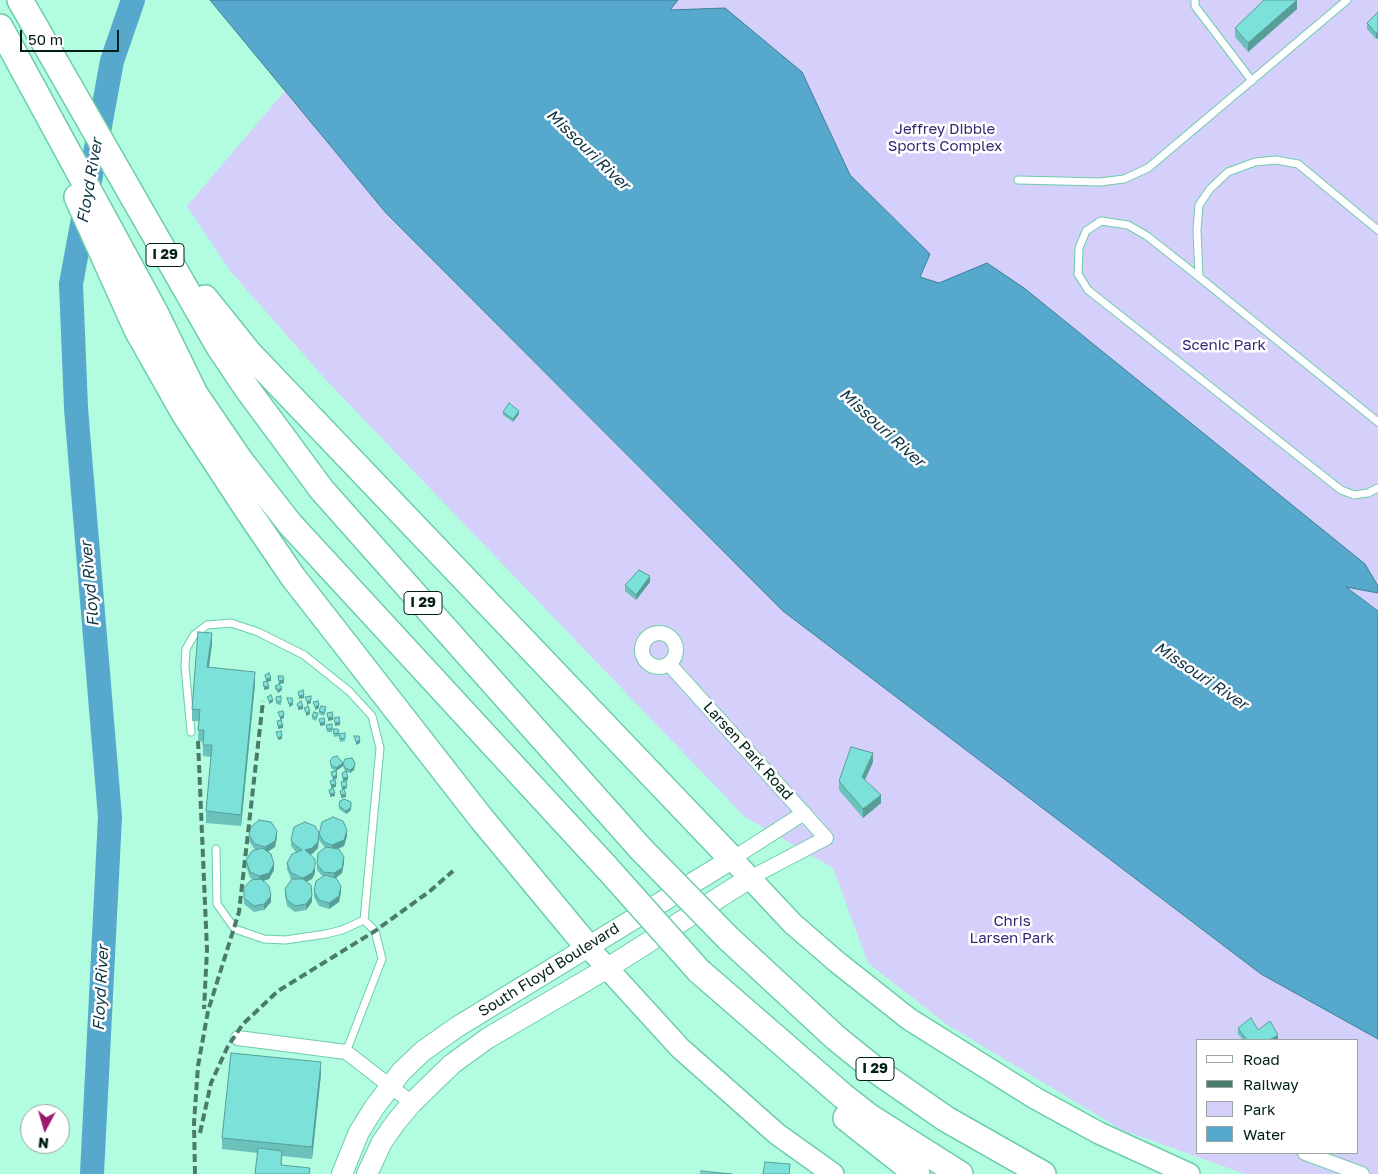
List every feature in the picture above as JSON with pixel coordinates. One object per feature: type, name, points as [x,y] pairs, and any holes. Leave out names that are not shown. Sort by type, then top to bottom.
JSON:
[{"type":"highway","name":"I 29","points":[[20,1],[112,162],[322,490],[640,848],[728,938],[815,1020],[877,1071],[946,1119],[1043,1174]]},
{"type":"highway","points":[[3,32],[68,151],[79,205],[137,330],[190,404],[293,577],[482,818],[586,946]]},
{"type":"highway","points":[[224,338],[250,354],[732,859]]},
{"type":"highway","name":"I 29","points":[[190,404],[240,460],[290,524],[607,868],[698,970],[800,1060],[870,1116],[960,1174]]},
{"type":"highway","points":[[800,1060],[828,1103],[916,1174]]},
{"type":"main road","points":[[732,859],[800,930],[909,1019],[1035,1098],[1150,1166],[1178,1172]]},
{"type":"main road","name":"South Floyd Boulevard","points":[[342,1174],[359,1132],[390,1086],[423,1051],[457,1026],[732,859]]},
{"type":"main road","name":"South Floyd Boulevard","points":[[366,1174],[382,1142],[412,1103],[452,1064],[488,1038],[606,969],[750,878]]},
{"type":"main road","points":[[586,946],[680,1048],[777,1134],[833,1174]]},
{"type":"street","name":"Larsen Park Road","points":[[669,664],[826,838]]},
{"type":"street","name":"South Floyd Boulevard","points":[[732,859],[804,813]]},
{"type":"street","name":"South Floyd Boulevard","points":[[750,878],[826,838]]},
{"type":"street","points":[[238,1038],[346,1052],[412,1103]]},
{"type":"street","points":[[1308,1154],[1362,1174]]},
{"type":"lane","points":[[1195,0],[1195,6],[1252,80]]},
{"type":"lane","points":[[1018,180],[1100,182],[1124,179],[1148,168],[1347,0]]},
{"type":"lane","points":[[1199,277],[1196,230],[1199,205],[1210,189],[1228,172],[1254,162],[1276,160],[1298,164],[1378,230]]},
{"type":"lane","points":[[1378,422],[1147,236],[1128,225],[1101,221],[1086,231],[1079,248],[1078,274],[1088,290],[1341,490],[1354,495],[1368,493],[1378,488]]},
{"type":"lane","points":[[191,732],[184,666],[186,649],[194,635],[207,625],[231,623],[258,632],[304,655],[349,691],[372,716],[380,748],[364,920]]},
{"type":"lane","points":[[216,849],[217,904],[235,929],[264,939],[285,940],[334,932],[364,920]]},
{"type":"lane","points":[[346,1052],[382,959],[375,931],[364,920]]},
{"type":"green space","points":[[617,0],[1378,0],[1378,676],[949,315]]},
{"type":"green space","name":"Chris Larsen Park","points":[[285,91],[386,213],[783,611],[1261,974],[1378,1039],[1378,1174],[1245,1174],[1122,1130],[949,1026],[868,963],[833,868],[745,817],[327,381],[231,272],[187,206]]},
{"type":"water","name":"Missouri River","points":[[210,0],[678,0],[670,10],[725,8],[802,72],[850,175],[930,254],[920,277],[939,283],[987,263],[1024,288],[1365,564],[1378,586],[1378,593],[1346,587],[1378,611],[1378,1039],[1261,974],[783,611],[386,213]]},
{"type":"building","points":[[1264,0],[1297,0],[1248,43],[1235,28]]},
{"type":"building","points":[[1378,12],[1378,32],[1376,33],[1367,23]]},
{"type":"building","points":[[509,403],[519,411],[513,419],[503,412]]},
{"type":"building","points":[[639,570],[650,576],[636,595],[625,585]]},
{"type":"building","points":[[198,632],[212,633],[207,667],[255,672],[241,815],[206,811],[212,745],[203,745],[204,730],[198,730],[200,710],[192,709]]},
{"type":"building","points":[[269,673],[271,678],[266,679],[265,675]]},
{"type":"building","points":[[278,676],[283,676],[284,680],[279,681]]},
{"type":"building","points":[[267,681],[269,686],[264,687],[263,682]]},
{"type":"building","points":[[279,684],[282,688],[278,690],[275,686]]},
{"type":"building","points":[[303,690],[304,695],[299,696],[298,692]]},
{"type":"building","points":[[271,695],[273,700],[269,701],[267,697]]},
{"type":"building","points":[[281,696],[281,702],[276,701],[276,697]]},
{"type":"building","points":[[311,696],[311,700],[307,702],[305,697]]},
{"type":"building","points":[[287,698],[292,698],[293,702],[289,704]]},
{"type":"building","points":[[301,701],[303,706],[298,707],[297,704]]},
{"type":"building","points":[[318,701],[319,705],[315,707],[313,702]]},
{"type":"building","points":[[308,706],[310,711],[306,713],[304,708]]},
{"type":"building","points":[[321,706],[326,707],[324,713],[319,711]]},
{"type":"building","points":[[283,711],[284,715],[280,717],[278,712]]},
{"type":"building","points":[[314,712],[318,713],[316,718],[312,716]]},
{"type":"building","points":[[332,712],[333,717],[328,718],[327,713]]},
{"type":"building","points":[[339,717],[340,722],[335,723],[334,718]]},
{"type":"building","points":[[324,718],[325,722],[320,723],[319,719]]},
{"type":"building","points":[[281,720],[283,725],[278,726],[277,721]]},
{"type":"building","points":[[332,724],[332,729],[327,729],[326,725]]},
{"type":"building","points":[[333,729],[338,729],[339,733],[334,734]]},
{"type":"building","points":[[281,731],[282,736],[278,738],[276,732]]},
{"type":"building","points":[[345,733],[345,738],[340,739],[339,734]]},
{"type":"building","points":[[354,736],[359,736],[360,740],[356,742]]},
{"type":"building","points":[[851,747],[873,753],[862,777],[881,795],[863,809],[839,781]]},
{"type":"building","points":[[337,756],[343,763],[336,768],[331,765],[330,761],[333,757]]},
{"type":"building","points":[[352,758],[355,763],[354,767],[350,770],[345,768],[343,763],[345,759]]},
{"type":"building","points":[[336,771],[337,775],[333,777],[331,772]]},
{"type":"building","points":[[346,771],[348,777],[343,778],[342,773]]},
{"type":"building","points":[[335,780],[336,784],[331,785],[330,781]]},
{"type":"building","points":[[346,781],[347,786],[342,787],[341,782]]},
{"type":"building","points":[[333,788],[335,793],[330,794],[329,790]]},
{"type":"building","points":[[344,789],[346,794],[341,795],[340,791]]},
{"type":"building","points":[[344,799],[351,802],[351,807],[346,811],[339,806],[340,801]]},
{"type":"building","points":[[333,817],[343,821],[347,830],[344,840],[332,845],[324,842],[319,834],[322,822]]},
{"type":"building","points":[[259,820],[271,822],[277,831],[275,841],[265,847],[255,844],[249,835],[251,827]]},
{"type":"building","points":[[305,822],[315,826],[319,833],[318,842],[312,848],[305,850],[315,859],[315,867],[312,873],[303,878],[291,873],[287,863],[292,854],[302,850],[291,840],[294,827]]},
{"type":"building","points":[[326,847],[339,849],[344,857],[342,868],[334,873],[323,872],[317,864],[318,853]]},
{"type":"building","points":[[262,848],[271,854],[274,864],[269,873],[259,876],[250,872],[246,860],[252,851]]},
{"type":"building","points":[[325,875],[336,878],[341,886],[339,896],[329,903],[319,900],[314,891],[316,881]]},
{"type":"building","points":[[261,879],[269,886],[271,896],[264,904],[254,906],[244,898],[244,888],[251,880]]},
{"type":"building","points":[[292,879],[303,879],[311,885],[312,896],[306,904],[295,906],[287,900],[285,889]]},
{"type":"building","points":[[1251,1018],[1258,1030],[1270,1021],[1278,1035],[1271,1039],[1246,1039],[1238,1028]]},
{"type":"building","points":[[231,1053],[321,1062],[312,1147],[222,1138]]},
{"type":"building","points":[[258,1148],[282,1151],[281,1165],[310,1168],[309,1174],[255,1174]]},
{"type":"building","points":[[765,1162],[790,1164],[789,1174],[763,1174]]},
{"type":"building","points":[[701,1171],[732,1174],[701,1174]]},
{"type":"waterway","name":"Floyd River","points":[[92,1174],[110,817],[76,408],[71,284],[112,61],[133,0]]},
{"type":"railway","points":[[195,1174],[194,1123],[198,1066],[208,1011],[239,912],[263,701]]},
{"type":"railway","points":[[198,741],[207,950],[204,1009]]},
{"type":"railway","points":[[200,1133],[211,1083],[228,1046],[243,1024],[278,991],[375,931],[430,891],[453,871]]},
{"type":"park label","name":"Jeffrey Dibble Sports Complex","points":[[945,138]]},
{"type":"park label","name":"Scenic Park","points":[[1224,345]]}]
